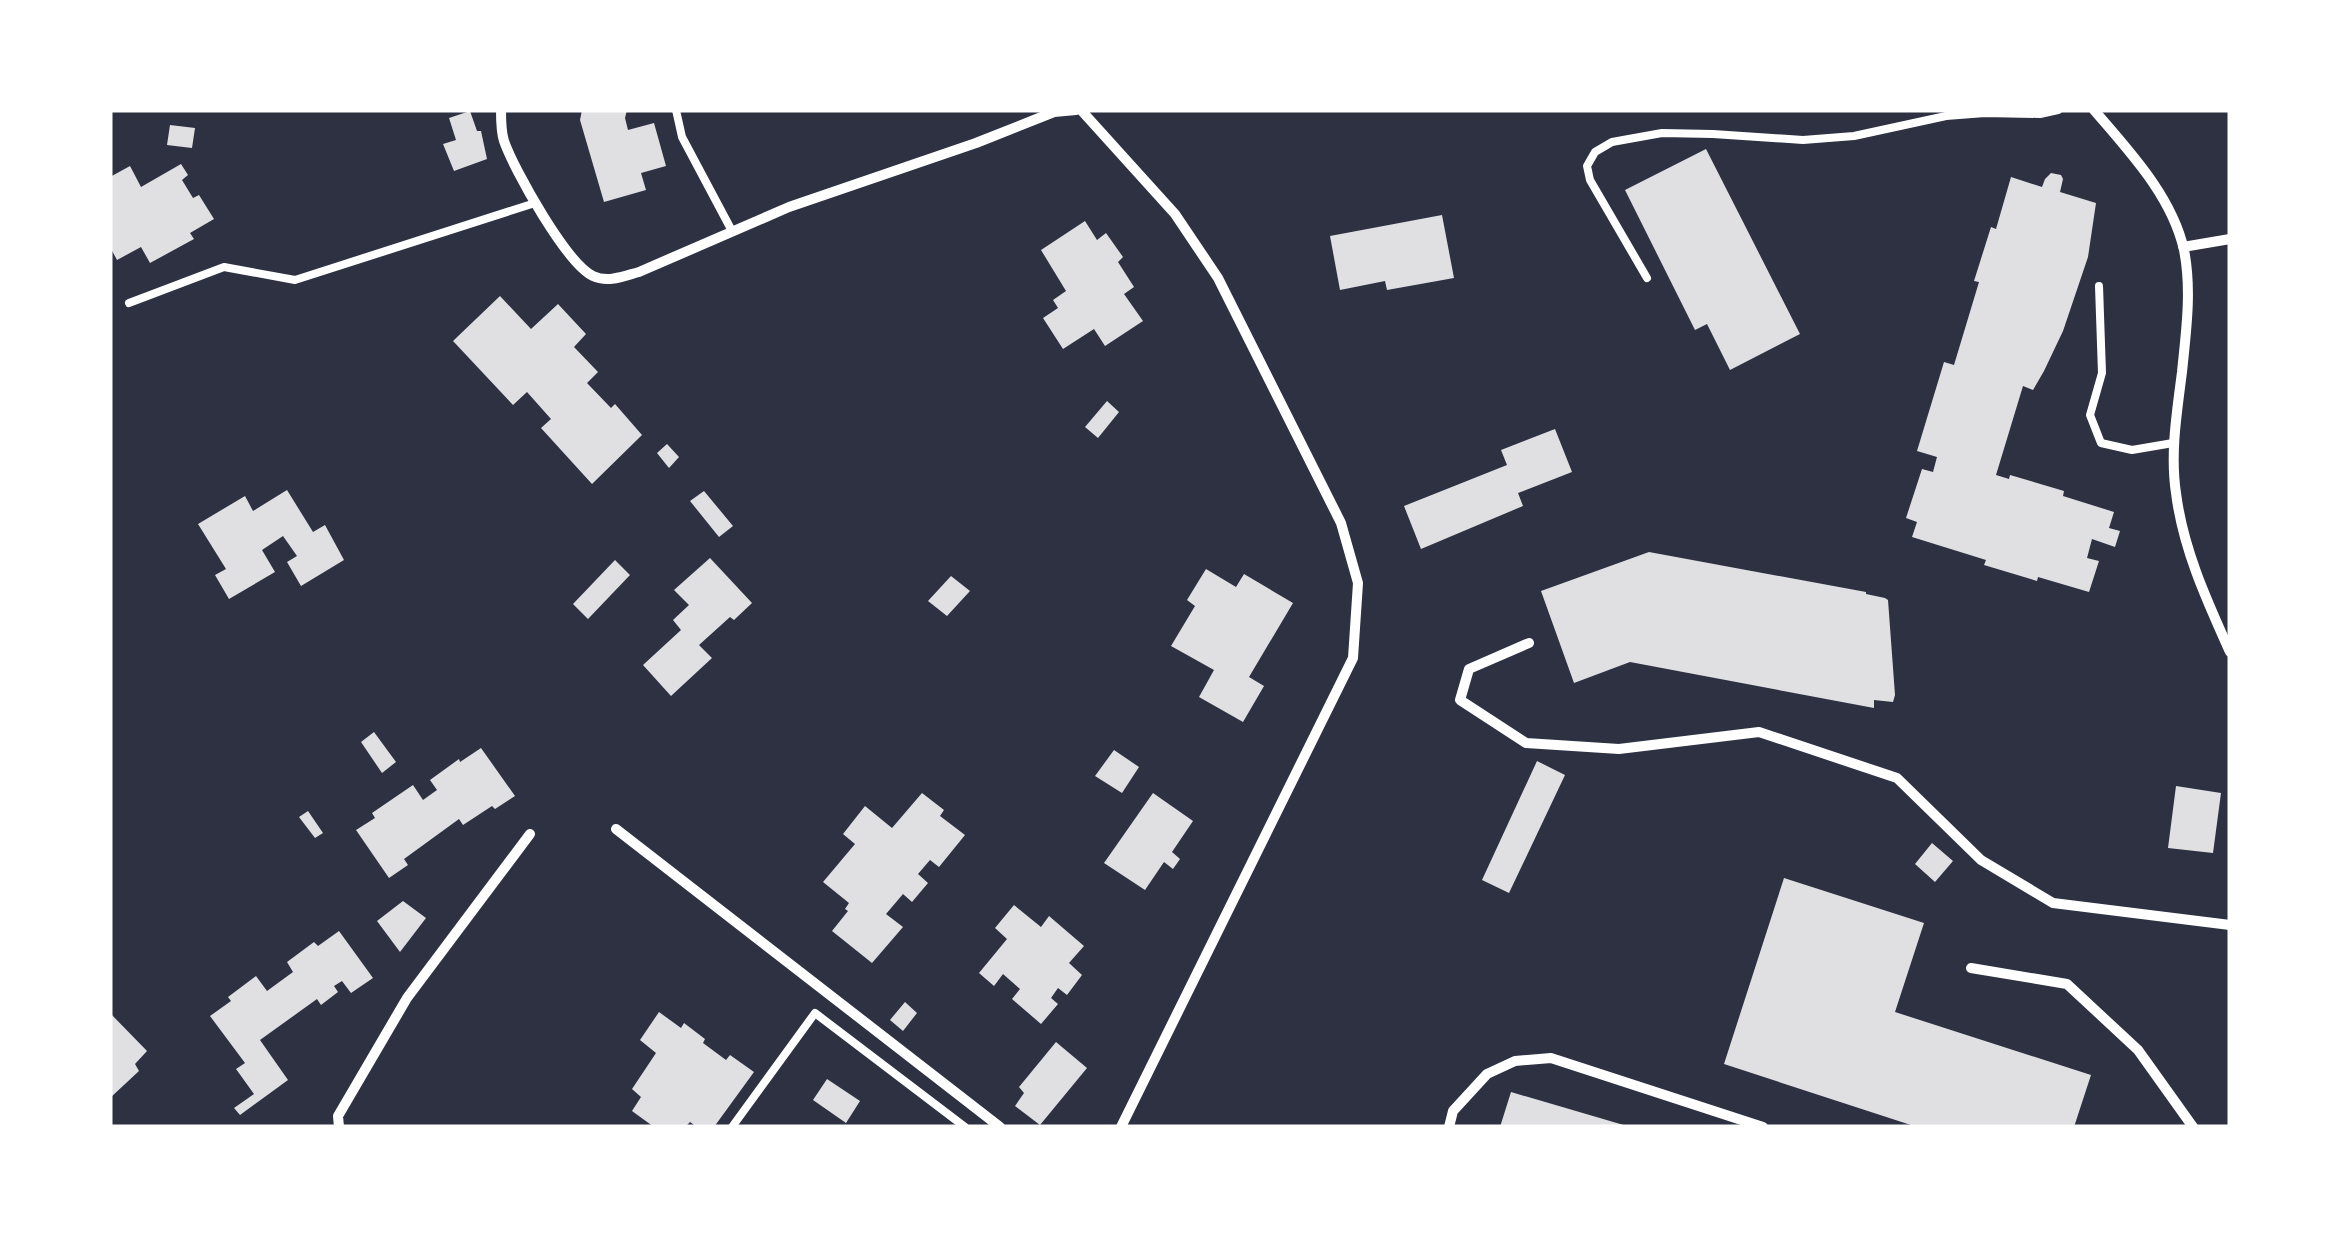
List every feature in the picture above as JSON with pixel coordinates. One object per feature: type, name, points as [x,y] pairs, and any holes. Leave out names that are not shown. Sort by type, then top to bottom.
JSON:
[{"type":"street","points":[[501,110],[503,138],[535,203],[574,258],[593,276],[614,279],[639,272],[789,207],[1054,112],[1078,110],[1175,214],[1218,278],[1341,523],[1358,582],[1354,658],[1121,1127]]},
{"type":"street","points":[[2094,110],[2139,162],[2166,206],[2184,247],[2187,315],[2174,443],[2176,493],[2186,540],[2206,599],[2230,652]]},
{"type":"street","points":[[2184,247],[2230,238]]},
{"type":"street","points":[[1528,642],[1469,669],[1460,700],[1526,743],[1619,749],[1759,732],[1897,778],[1981,860],[2054,904],[2230,925]]},
{"type":"street","points":[[616,829],[1000,1127]]},
{"type":"street","points":[[338,1127],[338,1116],[407,998],[530,834]]},
{"type":"street","points":[[1970,968],[2067,984],[2138,1050],[2193,1127]]},
{"type":"street","points":[[1449,1127],[1453,1111],[1487,1074],[1515,1060],[1552,1058],[1763,1127]]},
{"type":"lane","points":[[676,110],[682,137],[732,231]]},
{"type":"lane","points":[[1648,278],[1590,180],[1587,166],[1595,152],[1612,142],[1662,133],[1803,140],[1854,136],[1946,116],[2040,114],[2058,110]]},
{"type":"lane","points":[[129,303],[224,267],[294,280],[535,203]]},
{"type":"lane","points":[[2099,286],[2102,373],[2090,415],[2101,442],[2132,450],[2174,443]]},
{"type":"lane","points":[[732,1127],[815,1013],[964,1127]]},
{"type":"building","points":[[582,110],[627,110],[628,130],[654,123],[666,166],[641,173],[646,190],[604,202],[580,120]]},
{"type":"building","points":[[470,111],[477,131],[481,131],[487,159],[454,171],[443,144],[456,140],[449,118]]},
{"type":"building","points":[[170,125],[195,128],[192,148],[167,145]]},
{"type":"building","points":[[1706,149],[1800,334],[1730,370],[1707,324],[1695,330],[1625,190]]},
{"type":"building","points":[[181,164],[188,175],[182,180],[193,198],[199,195],[214,219],[190,233],[194,239],[150,263],[141,247],[117,260],[110,247],[110,177],[130,166],[141,187]]},
{"type":"building","points":[[2051,173],[2063,179],[2060,192],[2096,203],[2088,257],[2063,331],[2044,371],[2033,390],[2023,386],[1996,475],[2009,479],[2010,475],[2064,491],[2063,496],[2114,512],[2109,528],[2120,531],[2115,547],[2092,539],[2087,558],[2099,561],[2089,592],[1984,565],[1986,560],[1912,537],[1917,522],[1906,518],[1922,469],[1933,472],[1937,457],[1917,451],[1944,362],[1954,365],[1979,282],[1974,281],[1991,227],[1996,229],[2011,177],[2042,187]]},
{"type":"building","points":[[1442,215],[1454,278],[1387,290],[1385,281],[1340,290],[1330,236]]},
{"type":"building","points":[[1085,221],[1097,240],[1106,233],[1123,257],[1118,262],[1134,287],[1124,294],[1143,321],[1105,346],[1094,329],[1063,349],[1043,318],[1058,308],[1053,300],[1066,291],[1041,250]]},
{"type":"building","points":[[500,296],[531,329],[558,304],[586,334],[574,347],[598,372],[587,383],[611,408],[615,404],[642,435],[592,484],[541,428],[551,419],[527,392],[513,405],[453,341]]},
{"type":"building","points":[[1107,401],[1119,412],[1098,438],[1085,427]]},
{"type":"building","points":[[1555,429],[1572,472],[1518,493],[1523,506],[1421,549],[1404,506],[1507,465],[1501,450]]},
{"type":"building","points":[[667,444],[679,457],[669,468],[657,453]]},
{"type":"building","points":[[287,490],[313,532],[325,525],[344,560],[301,586],[287,562],[297,556],[283,536],[262,550],[275,572],[229,599],[215,575],[226,569],[198,524],[245,496],[253,511]]},
{"type":"building","points":[[704,491],[733,526],[719,537],[690,501]]},
{"type":"building","points":[[1649,552],[1885,598],[1893,702],[1874,700],[1874,708],[1630,662],[1574,683],[1541,591]]},
{"type":"building","points":[[710,558],[752,603],[699,645],[712,658],[671,696],[643,665],[681,630],[673,620],[689,605],[674,590]]},
{"type":"building","points":[[615,560],[630,575],[588,619],[573,604]]},
{"type":"building","points":[[1206,569],[1236,587],[1244,574],[1293,603],[1249,677],[1264,686],[1243,722],[1199,697],[1214,670],[1171,646],[1195,606],[1187,600]]},
{"type":"building","points":[[951,576],[970,591],[947,616],[928,601]]},
{"type":"building","points":[[374,732],[396,762],[382,773],[361,742]]},
{"type":"building","points":[[481,748],[515,796],[463,825],[459,819],[404,859],[408,865],[389,878],[356,830],[375,818],[372,813],[413,785],[423,800],[437,790],[430,780]]},
{"type":"building","points":[[1114,750],[1139,767],[1122,793],[1095,776]]},
{"type":"building","points":[[1537,761],[1565,775],[1509,893],[1482,880]]},
{"type":"building","points":[[2176,786],[2221,793],[2213,853],[2168,848]]},
{"type":"building","points":[[922,793],[944,810],[940,816],[965,835],[939,867],[930,860],[918,874],[928,883],[912,902],[903,894],[886,914],[903,927],[872,963],[832,931],[848,911],[845,909],[849,903],[823,882],[855,844],[843,834],[865,806],[892,828]]},
{"type":"building","points":[[1153,793],[1193,821],[1172,852],[1180,859],[1173,869],[1164,862],[1145,890],[1104,863]]},
{"type":"building","points":[[308,811],[323,833],[315,838],[299,817]]},
{"type":"building","points":[[1932,843],[1953,861],[1935,882],[1915,864]]},
{"type":"building","points":[[1784,878],[1924,923],[1895,1012],[2091,1075],[2074,1127],[1917,1127],[1724,1064]]},
{"type":"building","points":[[403,901],[426,918],[400,952],[377,921]]},
{"type":"building","points":[[1014,905],[1041,927],[1049,916],[1084,946],[1069,963],[1082,975],[1067,995],[1058,988],[1051,998],[1058,1004],[1041,1024],[1012,999],[1020,989],[1003,974],[994,986],[979,973],[1007,939],[995,928]]},
{"type":"building","points":[[339,931],[373,978],[351,993],[342,981],[334,986],[338,992],[321,1005],[317,999],[260,1040],[288,1080],[240,1115],[234,1108],[254,1094],[236,1069],[245,1063],[210,1016],[256,976],[267,991],[293,972],[287,962],[314,942],[318,946]]},
{"type":"building","points":[[905,1002],[917,1013],[903,1031],[890,1020]]},
{"type":"building","points":[[659,1012],[681,1028],[684,1023],[726,1060],[730,1055],[754,1072],[714,1127],[697,1127],[690,1122],[685,1127],[654,1127],[632,1111],[641,1097],[632,1089],[656,1053],[640,1040]]},
{"type":"building","points":[[110,1013],[147,1051],[135,1064],[139,1071],[110,1098]]},
{"type":"building","points":[[1056,1042],[1087,1068],[1040,1125],[1015,1106],[1024,1093],[1019,1087]]},
{"type":"building","points":[[827,1079],[860,1101],[846,1123],[813,1100]]},
{"type":"building","points":[[1511,1092],[1627,1126],[1627,1127],[1500,1127]]}]
